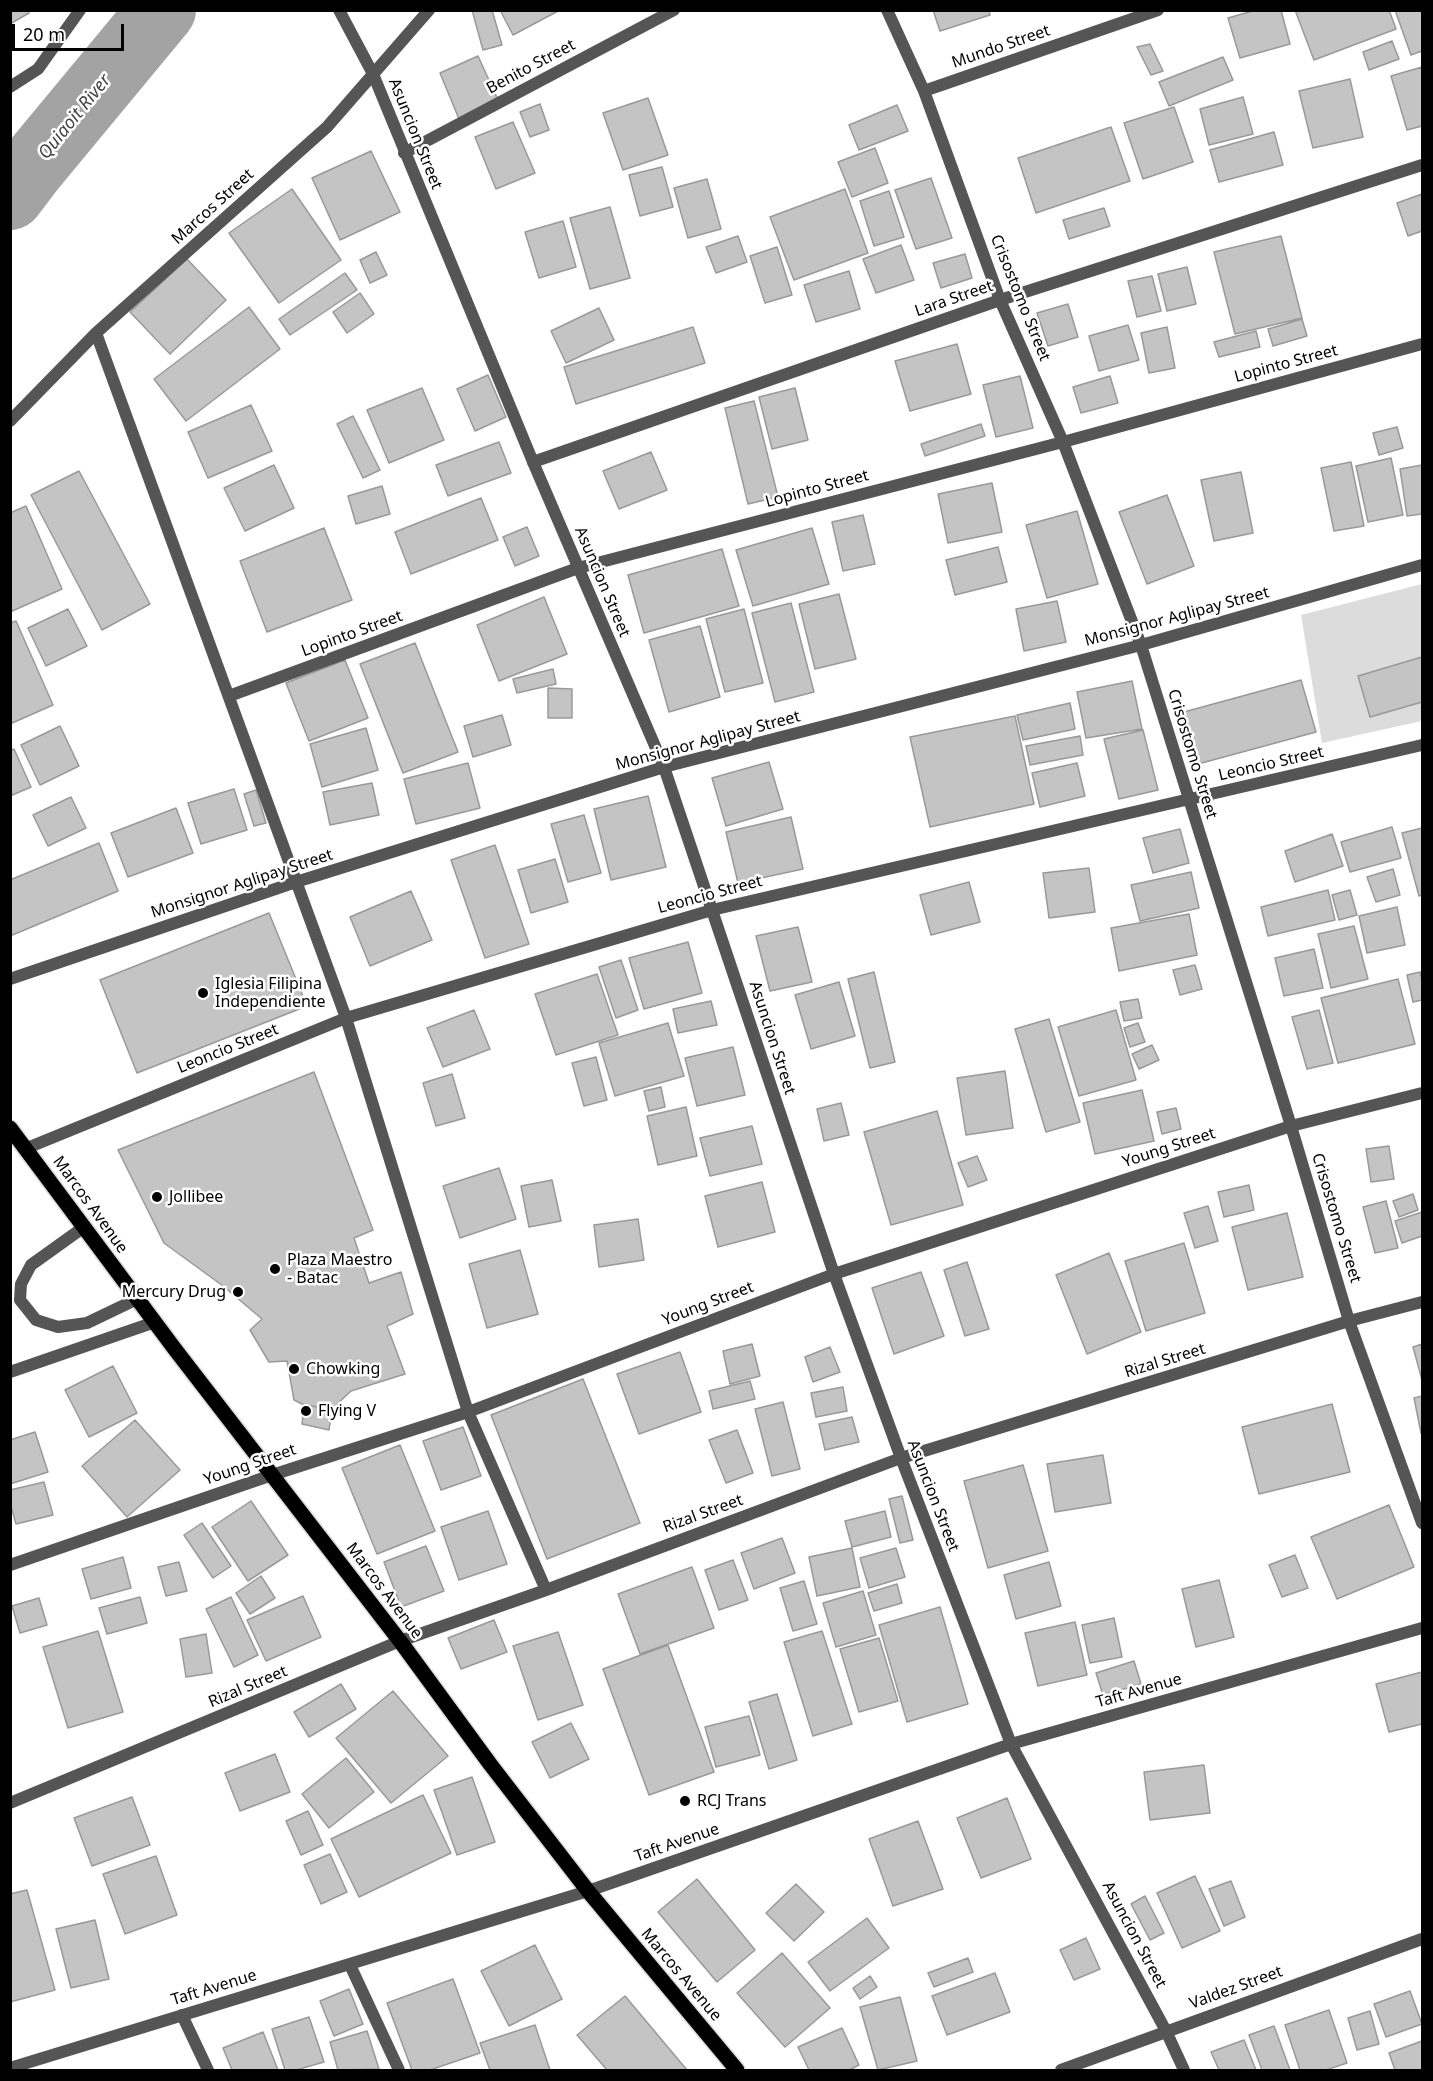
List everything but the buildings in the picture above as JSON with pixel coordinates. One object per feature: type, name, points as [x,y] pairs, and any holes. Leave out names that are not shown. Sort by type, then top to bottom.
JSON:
[{"type":"main road","name":"Marcos Avenue","points":[[10,1128],[137,1299],[400,1641],[490,1764],[588,1891],[737,2070]]},
{"type":"street","points":[[10,87],[38,69],[80,10]]},
{"type":"street","name":"Asuncion Street","points":[[339,10],[373,74],[533,462],[664,768],[834,1274],[901,1458],[1011,1744],[1166,2031],[1184,2070]]},
{"type":"street","name":"Marcos Street","points":[[10,421],[96,333],[327,127],[429,10]]},
{"type":"street","name":"Benito Street","points":[[404,153],[675,10]]},
{"type":"street","name":"Crisostomo Street","points":[[887,10],[924,91],[1000,300],[1063,442],[1141,645],[1291,1126],[1349,1322],[1422,1523]]},
{"type":"street","name":"Mundo Street","points":[[924,91],[1158,10]]},
{"type":"street","name":"Lara Street","points":[[533,462],[1000,300],[1422,165]]},
{"type":"street","points":[[96,333],[346,1018],[468,1412],[546,1590]]},
{"type":"street","name":"Lopinto Street","points":[[229,696],[578,568],[1063,442],[1422,344]]},
{"type":"street","name":"Monsignor Aglipay Street","points":[[10,979],[296,882],[664,768],[1141,645],[1422,565]]},
{"type":"street","name":"Leoncio Street","points":[[27,1148],[346,1018],[712,910],[1422,745]]},
{"type":"street","name":"Young Street","points":[[10,1565],[272,1474],[468,1412],[834,1274],[1291,1126],[1422,1093]]},
{"type":"street","points":[[84,1227],[31,1265],[21,1284],[20,1300],[36,1320],[58,1327],[87,1323],[137,1299]]},
{"type":"street","name":"Rizal Street","points":[[10,1803],[400,1641],[546,1590],[901,1458],[1422,1302]]},
{"type":"street","points":[[10,1372],[155,1322]]},
{"type":"street","name":"Taft Avenue","points":[[10,2068],[588,1891],[1011,1744],[1422,1628]]},
{"type":"street","name":"Valdez Street","points":[[1061,2070],[1422,1939]]},
{"type":"street","points":[[350,1965],[399,2070]]},
{"type":"street","points":[[182,2014],[208,2070]]},
{"type":"shaded area","points":[[1422,584],[1422,721],[1322,743],[1301,615]]},
{"type":"waterway","name":"Quiaoit River","points":[[10,196],[162,10]]},
{"type":"place","name":"Iglesia Filipina Independiente","points":[[203,993]]},
{"type":"place","name":"Jollibee","points":[[157,1197]]},
{"type":"place","name":"Plaza Maestro - Batac","points":[[275,1269]]},
{"type":"place","name":"Mercury Drug","points":[[238,1292]]},
{"type":"place","name":"Chowking","points":[[294,1369]]},
{"type":"place","name":"Flying V","points":[[306,1411]]},
{"type":"place","name":"RCJ Trans","points":[[685,1801]]}]
